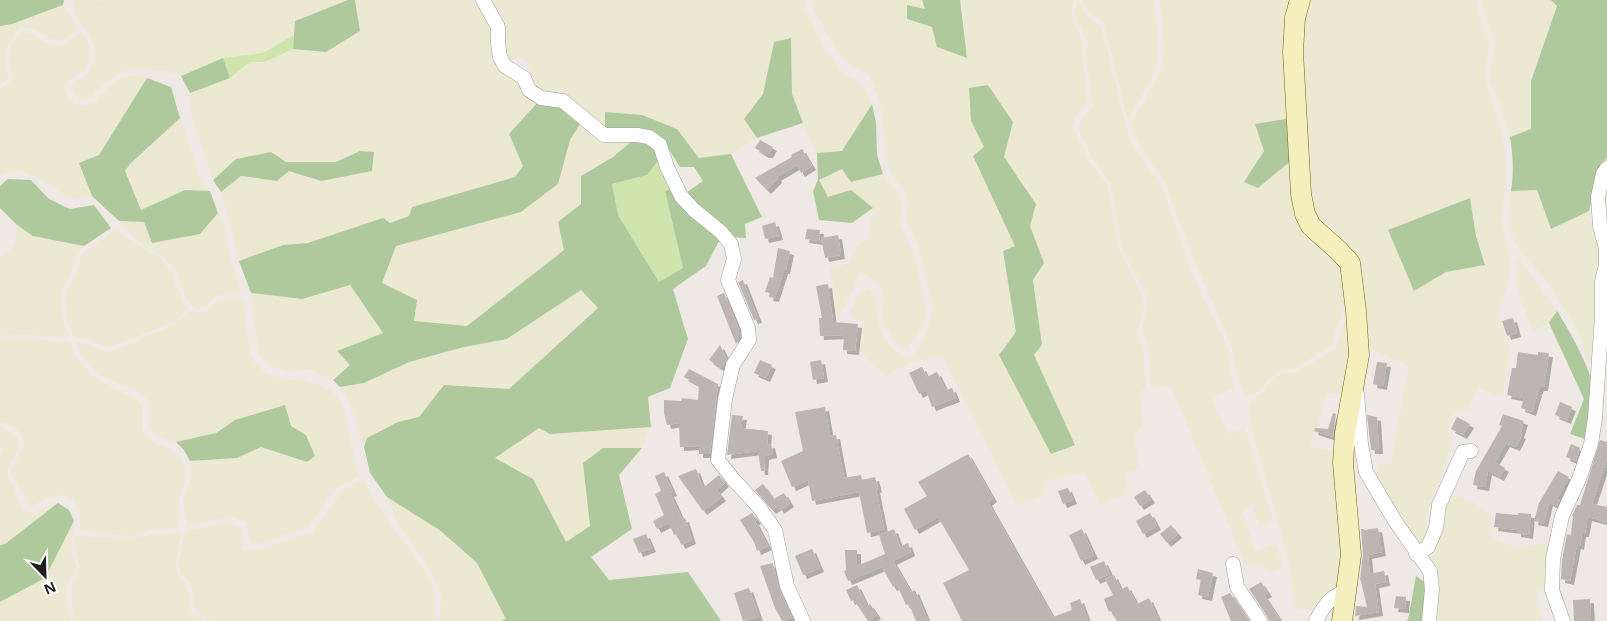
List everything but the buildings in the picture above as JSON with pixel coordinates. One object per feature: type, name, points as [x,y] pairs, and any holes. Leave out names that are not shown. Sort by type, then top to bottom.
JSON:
[{"type":"main road","points":[[1300,0],[1295,18],[1293,52],[1301,194],[1305,214],[1311,226],[1339,251],[1350,264],[1359,355],[1345,433],[1343,462],[1351,555],[1342,621]]},
{"type":"street","points":[[483,0],[498,27],[500,57],[506,66],[524,78],[529,90],[541,98],[563,101],[604,135],[649,137],[660,145],[667,168],[681,196],[694,210],[721,232],[731,244],[734,259],[728,280],[748,328],[749,340],[733,365],[725,399],[718,460],[759,507],[775,530],[787,586],[803,621]]},
{"type":"street","points":[[1563,621],[1552,590],[1553,559],[1562,516],[1579,479],[1590,444],[1595,418],[1602,316],[1602,281],[1606,265],[1606,249],[1600,226],[1598,197],[1603,174],[1607,168]]},
{"type":"street","points":[[1356,378],[1361,444],[1366,472],[1379,497],[1416,554],[1430,571],[1432,589],[1429,621]]},
{"type":"street","points":[[1416,554],[1428,546],[1436,528],[1439,505],[1447,485],[1463,452],[1470,451]]},
{"type":"street","points":[[1233,564],[1237,587],[1260,621]]},
{"type":"street","points":[[1316,621],[1329,600],[1347,591]]},
{"type":"shaded area","points":[[72,0],[95,0],[100,3],[105,0],[348,0],[295,21],[294,35],[263,53],[223,58],[181,76],[166,71],[130,69],[114,76],[102,85],[91,98],[82,100],[71,89],[73,83],[89,74],[95,59],[94,44],[75,14]]},
{"type":"shaded area","points":[[355,0],[479,0],[490,16],[495,47],[538,102],[523,166],[515,177],[412,207],[409,216],[390,223],[383,218],[308,243],[283,245],[239,261],[221,192],[241,176],[277,181],[289,171],[321,181],[371,171],[374,152],[360,151],[336,162],[286,162],[271,152],[236,159],[213,180],[192,116],[190,93],[230,78],[250,62],[265,62],[293,49],[326,52],[360,31]]},
{"type":"shaded area","points":[[489,0],[806,0],[804,9],[825,50],[844,75],[864,86],[872,104],[842,151],[817,153],[792,94],[791,38],[774,42],[763,94],[745,119],[757,138],[731,154],[699,158],[677,129],[605,112],[605,131],[539,92],[528,71],[530,65],[519,56],[510,62],[504,56]]},
{"type":"shaded area","points":[[813,0],[922,0],[932,27],[967,57],[960,0],[1074,0],[1071,10],[1074,24],[1083,42],[1082,51],[1087,102],[1076,116],[1073,128],[1088,160],[1107,184],[1118,247],[1141,294],[1144,307],[1137,333],[1143,350],[1147,387],[1140,392],[1143,426],[1134,435],[1139,468],[1124,473],[1128,494],[1099,504],[1085,472],[1044,481],[1043,495],[1016,505],[943,356],[910,362],[886,376],[861,353],[862,321],[849,315],[854,302],[862,292],[869,290],[877,299],[876,313],[883,337],[904,358],[914,355],[923,341],[930,324],[933,306],[920,251],[907,220],[908,205],[905,192],[892,175],[885,155],[883,114],[877,94],[869,75],[844,59],[833,45],[812,5]],"holes":[[[988,85],[1013,122],[1003,157],[1036,204],[1030,226],[1044,263],[1033,280],[1042,345],[1034,355],[1051,395],[1016,332],[1003,251],[1016,246],[973,156],[984,148],[969,89]]]},
{"type":"shaded area","points":[[1082,0],[1153,0],[1154,2],[1157,62],[1151,81],[1128,120],[1104,22],[1089,12]]},
{"type":"shaded area","points":[[1159,0],[1295,0],[1292,118],[1264,151],[1244,182],[1292,160],[1294,192],[1343,263],[1345,304],[1331,345],[1294,369],[1284,369],[1274,375],[1261,390],[1246,396],[1237,373],[1231,344],[1196,265],[1165,182],[1135,137],[1131,123],[1155,83],[1164,59],[1163,28]]},
{"type":"shaded area","points":[[1305,0],[1476,0],[1478,13],[1489,44],[1486,62],[1486,85],[1497,117],[1505,152],[1506,181],[1501,223],[1510,258],[1508,284],[1498,313],[1509,348],[1503,397],[1479,388],[1467,409],[1452,414],[1448,431],[1453,439],[1435,494],[1437,499],[1433,512],[1424,513],[1429,532],[1420,546],[1389,505],[1376,480],[1377,465],[1391,464],[1409,366],[1365,346],[1361,296],[1363,275],[1360,264],[1312,210],[1299,75]],"holes":[[[1470,199],[1476,236],[1485,265],[1446,272],[1414,290],[1388,230]]]},
{"type":"shaded area","points":[[1481,0],[1551,0],[1557,6],[1531,81],[1531,129],[1510,137],[1502,108],[1490,81],[1496,45]]},
{"type":"shaded area","points":[[1078,1],[1089,18],[1101,27],[1131,143],[1162,187],[1191,272],[1228,349],[1229,369],[1234,388],[1211,398],[1228,434],[1245,428],[1273,521],[1260,526],[1252,505],[1242,511],[1255,551],[1275,544],[1283,567],[1268,573],[1261,563],[1246,566],[1171,386],[1151,388],[1148,347],[1142,331],[1148,299],[1122,247],[1111,184],[1092,158],[1079,129],[1082,119],[1093,107],[1086,54],[1088,41],[1078,24],[1075,11]]},
{"type":"shaded area","points":[[63,5],[78,28],[64,40],[50,38],[34,29],[20,26],[7,47],[4,63],[9,78],[0,84],[0,26],[12,24]]},
{"type":"shaded area","points":[[22,31],[49,44],[63,46],[81,32],[89,45],[90,59],[85,71],[68,80],[64,88],[67,97],[74,104],[81,106],[94,103],[109,87],[122,78],[136,75],[147,78],[99,155],[79,163],[92,196],[79,199],[67,196],[42,180],[20,170],[0,175],[0,89],[14,79],[9,62],[11,47]]},
{"type":"shaded area","points":[[180,118],[201,182],[210,191],[185,190],[141,210],[125,171],[131,163]]},
{"type":"shaded area","points":[[580,124],[633,140],[613,157],[581,176],[582,204],[558,222],[564,250],[467,326],[414,322],[382,283],[396,245],[521,212],[558,184],[570,140]]},
{"type":"shaded area","points":[[843,169],[851,182],[883,174],[898,194],[902,208],[900,223],[914,257],[926,307],[923,325],[907,350],[900,346],[885,328],[882,317],[883,290],[873,278],[859,272],[854,288],[840,314],[832,310],[836,296],[830,269],[850,263],[857,245],[869,239],[873,208],[851,190],[828,197],[818,180]]},
{"type":"shaded area","points":[[1537,190],[1551,229],[1589,211],[1598,245],[1601,271],[1594,373],[1569,316],[1545,278],[1519,250],[1509,228],[1511,191]]},
{"type":"shaded area","points":[[218,213],[224,225],[231,262],[241,293],[218,294],[203,307],[197,309],[186,299],[176,270],[163,256],[143,245],[119,222],[144,222],[152,243],[200,234]]},
{"type":"shaded area","points":[[16,224],[33,236],[84,246],[76,255],[72,272],[62,289],[63,318],[68,337],[9,334],[0,336],[0,258],[10,251],[16,243]]},
{"type":"shaded area","points":[[114,230],[161,259],[172,273],[178,292],[187,309],[172,322],[108,348],[90,340],[73,336],[67,316],[65,300],[68,288],[77,272],[81,256]]},
{"type":"shaded area","points":[[1517,258],[1557,311],[1549,323],[1534,331],[1517,285]]},
{"type":"shaded area","points":[[350,285],[384,333],[337,351],[350,365],[333,380],[309,369],[288,372],[272,366],[259,355],[251,293],[302,299]]},
{"type":"shaded area","points":[[580,290],[598,308],[509,389],[444,385],[419,417],[398,422],[367,438],[364,447],[352,409],[340,387],[364,383],[409,362],[464,347],[507,339]]},
{"type":"shaded area","points":[[243,299],[251,355],[256,365],[266,373],[277,377],[291,380],[303,379],[332,391],[341,402],[359,476],[336,488],[309,527],[262,542],[251,543],[246,523],[229,516],[187,526],[183,498],[190,482],[192,469],[190,461],[237,458],[261,447],[307,462],[306,435],[291,427],[285,405],[235,420],[216,433],[176,442],[161,437],[149,428],[149,400],[135,389],[121,385],[98,374],[81,355],[75,342],[90,345],[108,353],[174,325],[189,311],[199,313],[206,311],[219,300]]},
{"type":"shaded area","points":[[1347,316],[1351,346],[1345,392],[1326,394],[1310,447],[1337,452],[1339,492],[1337,530],[1344,583],[1326,594],[1317,610],[1294,608],[1291,568],[1252,429],[1248,404],[1257,395],[1263,393],[1270,382],[1278,376],[1287,372],[1294,374],[1335,349]]},
{"type":"shaded area","points":[[12,338],[70,342],[76,358],[93,376],[115,390],[133,397],[143,407],[143,433],[154,443],[172,450],[181,459],[185,470],[185,480],[179,499],[178,527],[150,530],[130,536],[80,530],[81,519],[79,509],[74,500],[65,494],[45,499],[33,505],[27,501],[11,472],[23,447],[23,440],[17,429],[6,423],[0,423],[0,340]]},
{"type":"shaded area","points":[[0,427],[17,438],[19,448],[9,464],[8,475],[22,508],[29,513],[35,513],[45,507],[58,503],[5,544],[0,545],[0,452],[3,450],[0,445]]},
{"type":"shaded area","points":[[539,427],[550,434],[651,427],[642,448],[603,448],[583,463],[590,526],[566,543],[533,479],[495,458]]},
{"type":"shaded area","points":[[363,480],[384,514],[428,576],[436,596],[434,621],[214,621],[200,615],[193,604],[194,592],[189,581],[181,574],[179,563],[185,532],[227,522],[241,529],[243,550],[262,549],[313,532],[341,493],[353,484]]},
{"type":"shaded area","points":[[1449,494],[1473,502],[1490,516],[1492,538],[1517,548],[1544,543],[1553,537],[1548,587],[1536,591],[1541,621],[1434,621],[1429,558],[1438,552],[1435,544],[1443,507]]},
{"type":"shaded area","points":[[387,497],[441,531],[477,563],[507,619],[501,621],[440,621],[441,594],[433,574],[398,522]]},
{"type":"shaded area","points":[[74,521],[71,546],[76,568],[66,588],[70,621],[0,621],[0,602],[45,578]]},
{"type":"shaded area","points":[[181,533],[175,563],[178,577],[185,584],[192,614],[202,621],[74,621],[71,587],[80,568],[75,544],[76,536],[133,539],[154,534]]},
{"type":"green space","points":[[0,0],[64,0],[63,5],[12,24],[0,26]]},
{"type":"green space","points":[[348,0],[355,0],[360,31],[326,52],[293,49],[295,21]]},
{"type":"green space","points":[[922,0],[960,0],[967,58],[937,47],[932,27],[907,19],[907,5],[925,9]]},
{"type":"green space","points":[[1551,0],[1607,0],[1607,157],[1599,171],[1589,211],[1551,229],[1537,190],[1511,191],[1513,164],[1510,137],[1531,129],[1531,81],[1557,6]]},
{"type":"green space","points":[[294,35],[293,49],[265,62],[250,62],[230,78],[223,58],[263,53]]},
{"type":"green space","points":[[791,38],[792,94],[803,123],[757,138],[744,119],[763,94],[774,42]]},
{"type":"green space","points":[[223,58],[230,78],[190,93],[181,76]]},
{"type":"green space","points":[[147,78],[171,87],[180,118],[131,163],[125,171],[141,210],[185,190],[210,191],[218,213],[200,234],[152,243],[144,222],[119,221],[92,196],[79,163],[99,155]]},
{"type":"green space","points":[[988,85],[1013,122],[1004,157],[1036,204],[1030,226],[1044,263],[1033,280],[1042,345],[1034,355],[1075,445],[1051,454],[999,355],[1016,332],[1003,251],[1015,246],[973,156],[984,147],[971,121],[969,88]]},
{"type":"green space","points":[[538,102],[564,107],[580,124],[570,140],[558,184],[521,212],[396,246],[382,283],[417,300],[414,321],[467,326],[564,250],[558,222],[581,204],[581,176],[613,157],[633,140],[648,142],[661,157],[647,175],[612,184],[618,215],[659,282],[683,268],[665,191],[673,189],[721,237],[706,266],[673,289],[688,339],[670,388],[648,397],[651,427],[550,434],[539,428],[495,458],[533,479],[566,542],[590,526],[583,463],[603,448],[642,448],[619,475],[632,529],[591,557],[609,580],[688,572],[721,621],[501,621],[506,619],[477,563],[441,531],[387,497],[370,473],[364,447],[367,438],[398,422],[419,417],[444,385],[509,389],[598,308],[581,290],[507,339],[464,347],[409,362],[364,383],[340,387],[333,380],[350,365],[337,351],[383,333],[350,285],[302,299],[251,293],[239,261],[283,245],[308,243],[383,218],[390,223],[409,216],[412,207],[515,177],[523,166],[509,134]]},
{"type":"green space","points":[[872,104],[876,122],[877,155],[883,174],[851,182],[842,169],[819,180],[828,197],[851,190],[873,208],[852,223],[819,220],[813,191],[818,180],[817,153],[842,151]]},
{"type":"green space","points":[[605,112],[642,115],[677,129],[699,158],[731,154],[762,217],[745,224],[746,238],[731,237],[696,206],[687,192],[703,181],[694,167],[680,167],[668,148],[605,131]]},
{"type":"green space","points":[[1292,118],[1292,160],[1258,188],[1244,182],[1264,151],[1255,124]]},
{"type":"green space","points":[[360,151],[374,152],[372,171],[321,181],[289,171],[277,181],[241,176],[221,192],[213,180],[236,159],[271,152],[286,162],[336,162]]},
{"type":"green space","points":[[661,157],[673,189],[665,191],[683,268],[659,282],[618,215],[612,184],[647,175]]},
{"type":"green space","points":[[8,179],[31,180],[49,199],[70,209],[94,205],[111,228],[84,246],[33,236],[16,224],[0,208],[0,186]]},
{"type":"green space","points":[[1470,198],[1476,236],[1485,265],[1446,272],[1414,291],[1388,230]]},
{"type":"green space","points":[[1557,311],[1580,351],[1593,385],[1593,405],[1585,439],[1570,434],[1584,399],[1549,323]]},
{"type":"green space","points":[[285,405],[291,426],[306,435],[315,456],[307,462],[261,447],[237,458],[190,461],[184,450],[176,442],[216,433],[235,420]]},
{"type":"green space","points":[[58,503],[69,510],[74,521],[45,578],[0,602],[0,545],[5,544]]},
{"type":"green space","points":[[1416,576],[1427,584],[1423,621],[1405,621],[1408,620]]}]
